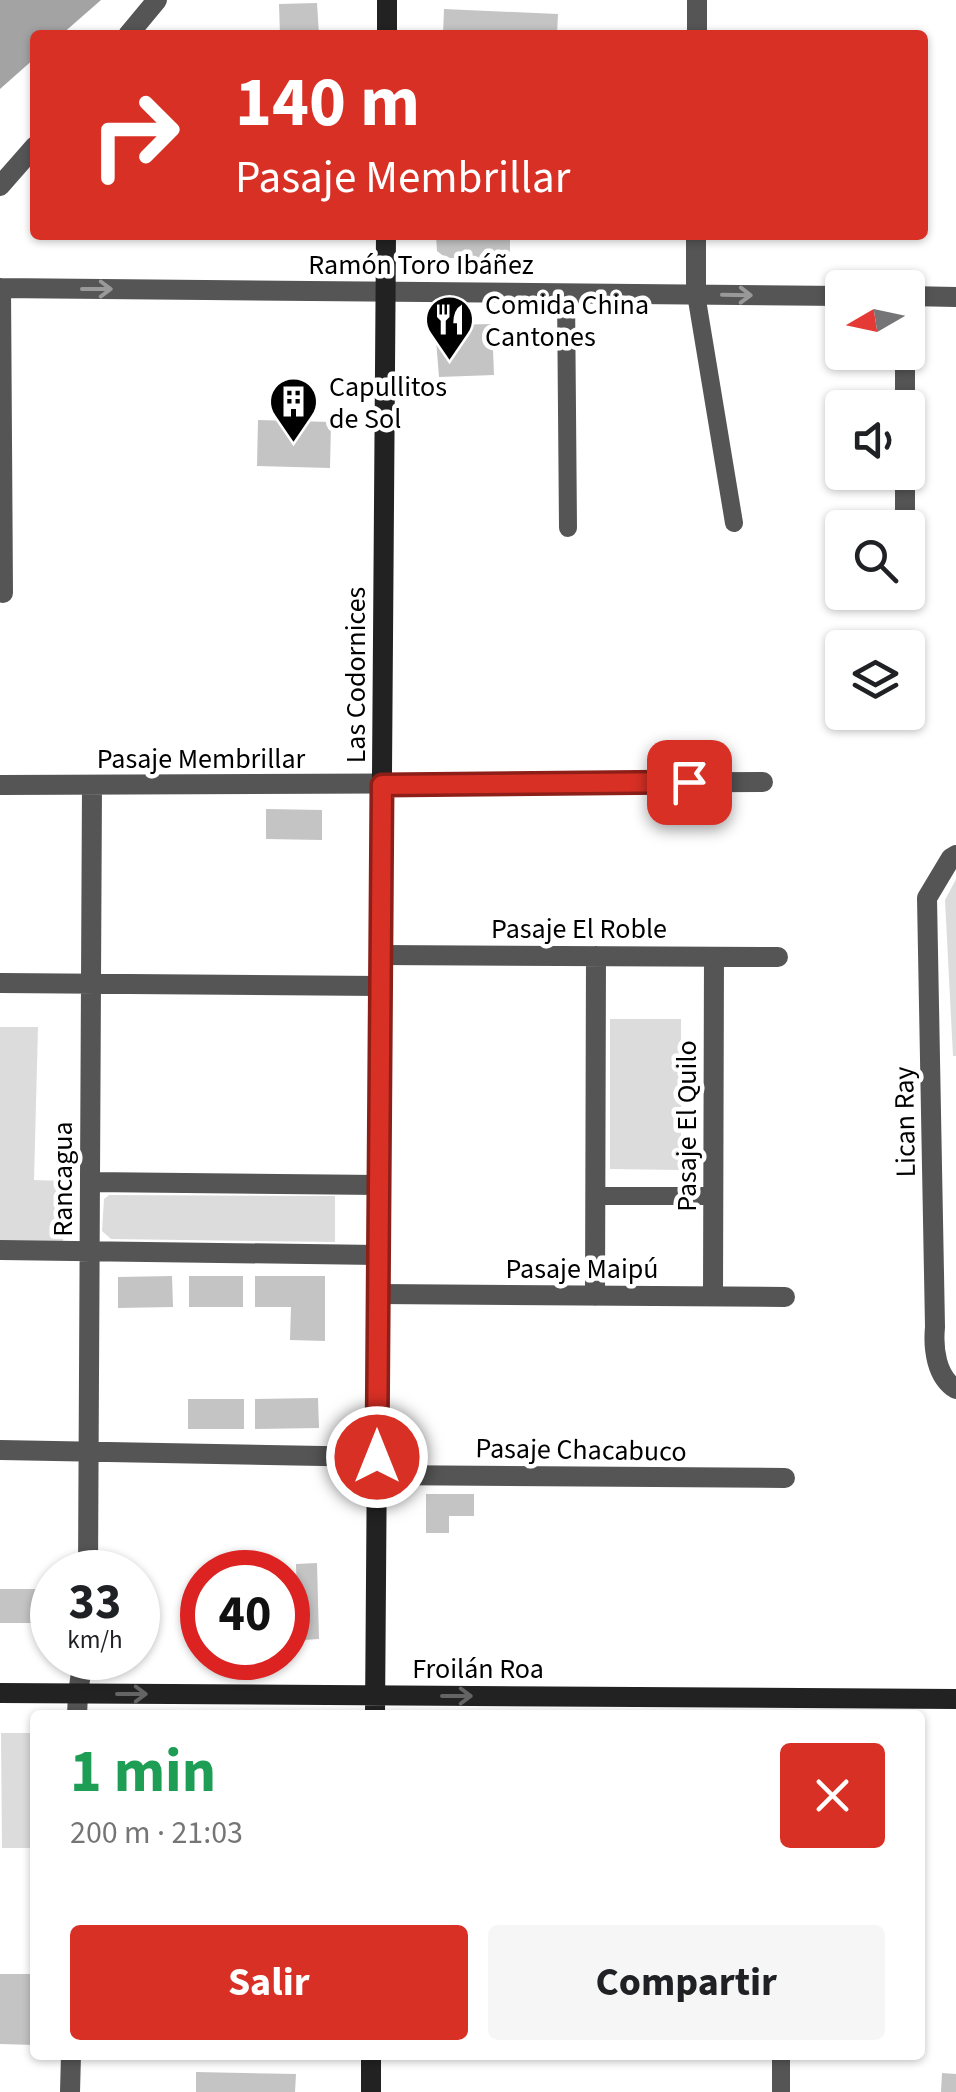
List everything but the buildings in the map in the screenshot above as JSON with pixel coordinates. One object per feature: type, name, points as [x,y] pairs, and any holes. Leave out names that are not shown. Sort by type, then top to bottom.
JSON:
[{"type":"street","points":[[132,30],[157,0]]},
{"type":"street","points":[[387,0],[387,30]]},
{"type":"street","points":[[697,0],[697,30]]},
{"type":"street","points":[[0,186],[30,152]]},
{"type":"street","name":"Las Codornices","points":[[375,1705],[386,240]]},
{"type":"street","points":[[696,240],[696,294]]},
{"type":"street","points":[[1,288],[3,593]]},
{"type":"street","name":"Ramón Toro Ibáñez","points":[[1,288],[825,296]]},
{"type":"street","points":[[925,296],[956,296]]},
{"type":"street","name":"Pasaje Membrillar","points":[[0,785],[763,782]]},
{"type":"street","name":"Rancagua","points":[[88,1550],[92,785]]},
{"type":"street","name":"Lican Ray","points":[[956,856],[950,858],[927,898],[933,1349],[947,1384],[956,1389]]},
{"type":"street","name":"Pasaje El Roble","points":[[380,955],[778,957]]},
{"type":"street","points":[[594,1296],[596,956]]},
{"type":"street","name":"Pasaje El Quilo","points":[[712,1296],[714,957]]},
{"type":"street","points":[[0,983],[380,986]]},
{"type":"street","points":[[90,1182],[379,1185]]},
{"type":"street","points":[[0,1250],[378,1255]]},
{"type":"street","name":"Pasaje Maipú","points":[[378,1294],[785,1297]]},
{"type":"street","name":"Pasaje Chacabuco","points":[[0,1450],[785,1478]]},
{"type":"street","name":"Froilán Roa","points":[[0,1693],[78,1704],[783,1706],[956,1699]]},
{"type":"street","points":[[70,2092],[71,2060]]},
{"type":"street","points":[[371,2092],[372,2060]]},
{"type":"lane","points":[[566,293],[568,528]]},
{"type":"lane","points":[[696,294],[734,523]]},
{"type":"lane","points":[[595,1196],[713,1196]]},
{"type":"lane","points":[[781,2060],[781,2092]]},
{"type":"shaded area","points":[[0,0],[101,0],[67,30],[30,30],[30,62],[0,89]]},
{"type":"shaded area","points":[[956,879],[956,1056],[953,1056],[945,900]]},
{"type":"shaded area","points":[[610,1019],[681,1019],[681,1170],[610,1169]]},
{"type":"shaded area","points":[[0,1027],[38,1027],[34,1180],[63,1181],[63,1242],[0,1242]]},
{"type":"shaded area","points":[[109,1195],[335,1196],[335,1242],[111,1239],[102,1231],[104,1199]]},
{"type":"shaded area","points":[[1,1733],[30,1733],[30,1848],[2,1848]]},
{"type":"place","name":"Comida China Cantones","points":[[450,362]]},
{"type":"place","name":"Capullitos de Sol","points":[[294,444]]},
{"type":"route","points":[[377,1457],[382,785],[689,782]]}]
